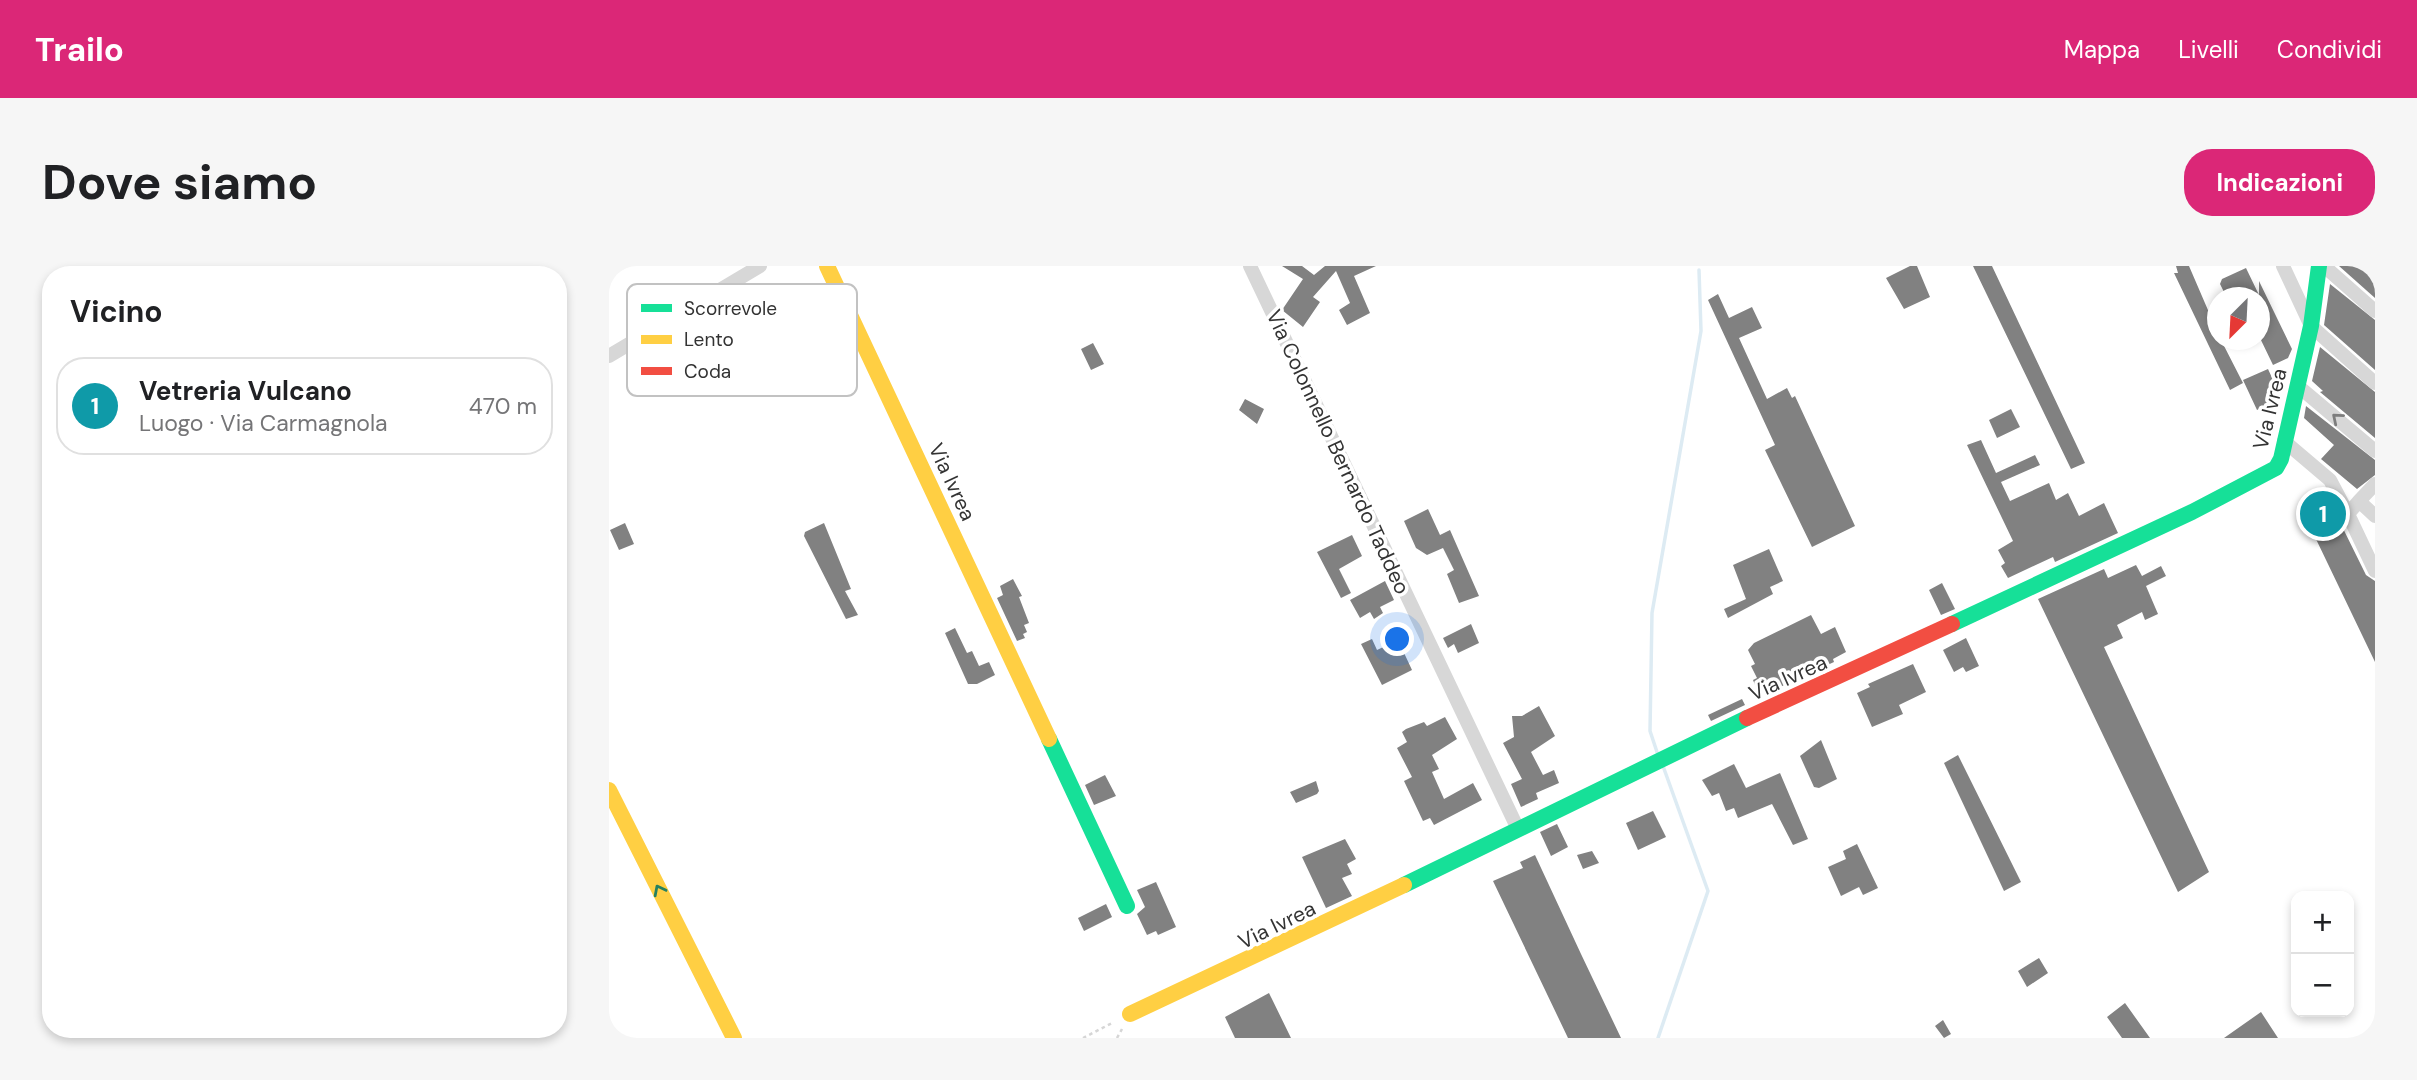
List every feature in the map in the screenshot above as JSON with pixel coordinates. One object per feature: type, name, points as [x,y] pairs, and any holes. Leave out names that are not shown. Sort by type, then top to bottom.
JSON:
[{"type":"main road","name":"Via Ivrea","points":[[827,266],[835,284]]},
{"type":"main road","name":"Via Ivrea","points":[[1130,1014],[1265,955],[1517,827],[1685,747],[1995,607],[2264,477],[2276,468],[2284,441],[2322,266]]},
{"type":"main road","name":"Via Ivrea","points":[[857,330],[1127,906]]},
{"type":"main road","points":[[609,790],[734,1038]]},
{"type":"main road","points":[[609,821],[721,1038]]},
{"type":"street","points":[[730,284],[760,266]]},
{"type":"street","name":"Via Colonnello Bernardo Taddeo","points":[[1250,266],[1517,827]]},
{"type":"street","points":[[2283,266],[2311,326],[2375,383]]},
{"type":"street","points":[[2322,266],[2375,311]]},
{"type":"street","points":[[609,356],[627,345]]},
{"type":"street","points":[[2298,386],[2375,451]]},
{"type":"street","points":[[2284,441],[2330,480],[2375,572]]},
{"type":"street","points":[[2348,514],[2375,484]]},
{"type":"street","points":[[2359,501],[2375,516]]},
{"type":"path","points":[[1083,1038],[1130,1014]]},
{"type":"building","points":[[1282,266],[1302,266],[1314,275],[1325,266],[1376,266],[1354,276],[1370,313],[1347,325],[1339,310],[1350,303],[1336,271],[1313,297],[1320,302],[1303,327],[1282,310],[1303,279]]},
{"type":"building","points":[[1910,266],[1917,266],[1930,297],[1904,309],[1886,278]]},
{"type":"building","points":[[1973,266],[1992,266],[2085,463],[2071,469]]},
{"type":"building","points":[[2176,266],[2189,266],[2207,308],[2207,342],[2174,273],[2178,273]]},
{"type":"building","points":[[2339,266],[2375,266],[2375,298]]},
{"type":"building","points":[[2246,268],[2255,287],[2222,287],[2222,279]]},
{"type":"building","points":[[2330,284],[2375,320],[2375,370],[2324,325]]},
{"type":"building","points":[[1718,294],[1729,318],[1752,307],[1762,328],[1739,338],[1767,399],[1787,388],[1792,398],[1795,396],[1855,526],[1812,547],[1765,450],[1775,445],[1708,300]]},
{"type":"building","points":[[2270,304],[2292,349],[2288,358],[2273,365],[2266,350],[2270,350]]},
{"type":"building","points":[[1093,343],[1104,364],[1091,370],[1081,349]]},
{"type":"building","points":[[2320,347],[2375,392],[2375,438],[2320,392],[2323,391],[2312,381]]},
{"type":"building","points":[[2211,350],[2226,350],[2243,383],[2230,390]]},
{"type":"building","points":[[2268,369],[2279,393],[2270,398],[2272,403],[2257,410],[2243,380]]},
{"type":"building","points":[[1245,399],[1264,409],[1257,424],[1239,410]]},
{"type":"building","points":[[2306,406],[2375,460],[2375,475],[2357,489],[2321,459],[2334,445],[2304,418]]},
{"type":"building","points":[[2011,409],[2020,427],[1997,438],[1989,420]]},
{"type":"building","points":[[1981,440],[1996,473],[2035,455],[2040,465],[2001,482],[2010,501],[2049,483],[2056,500],[2068,493],[2079,516],[2104,503],[2118,533],[2055,562],[2053,557],[2008,578],[2001,566],[2005,563],[1998,550],[2013,541],[1967,445]]},
{"type":"building","points":[[2326,494],[2366,575],[2375,581],[2375,662],[2315,537],[2303,502]]},
{"type":"building","points":[[1428,509],[1440,535],[1450,530],[1479,596],[1459,603],[1447,574],[1454,570],[1443,548],[1427,555],[1416,548],[1404,521]]},
{"type":"building","points":[[625,523],[634,544],[619,550],[610,530]]},
{"type":"building","points":[[824,523],[851,589],[845,591],[858,615],[846,619],[804,536],[805,532]]},
{"type":"building","points":[[1352,535],[1362,556],[1339,569],[1351,593],[1341,598],[1317,552]]},
{"type":"building","points":[[1769,549],[1783,581],[1770,587],[1773,594],[1728,618],[1724,609],[1746,599],[1733,565]]},
{"type":"building","points":[[2136,565],[2142,576],[2161,566],[2166,576],[2146,586],[2158,614],[2145,620],[2142,612],[2117,625],[2123,638],[2104,647],[2209,872],[2178,892],[2038,599],[2104,569],[2108,578]]},
{"type":"building","points":[[1013,579],[1022,596],[1019,597],[1029,623],[1024,625],[1027,632],[1023,634],[1025,638],[1017,641],[997,598],[1003,595],[1000,586]]},
{"type":"building","points":[[1385,581],[1394,600],[1380,607],[1383,613],[1374,619],[1370,612],[1360,618],[1350,600]]},
{"type":"building","points":[[1942,583],[1955,609],[1941,615],[1929,590]]},
{"type":"building","points":[[1811,615],[1821,634],[1835,627],[1846,652],[1833,659],[1834,662],[1776,689],[1775,687],[1767,691],[1765,686],[1757,690],[1753,680],[1757,678],[1751,666],[1755,664],[1748,650],[1754,643]]},
{"type":"building","points":[[1471,624],[1479,643],[1458,653],[1454,644],[1448,648],[1443,638]]},
{"type":"building","points":[[955,628],[967,653],[972,651],[979,666],[989,662],[995,675],[977,684],[968,684],[945,633]]},
{"type":"building","points":[[1966,638],[1979,666],[1966,672],[1963,667],[1954,672],[1943,650]]},
{"type":"building","points":[[1372,639],[1377,650],[1398,640],[1412,670],[1382,685],[1361,644]]},
{"type":"building","points":[[1913,664],[1926,692],[1899,705],[1903,714],[1872,727],[1857,693],[1870,687],[1868,684]]},
{"type":"building","points":[[1742,699],[1745,705],[1711,721],[1708,715]]},
{"type":"building","points":[[1539,706],[1555,736],[1531,752],[1543,775],[1554,770],[1559,783],[1536,793],[1538,799],[1521,807],[1511,784],[1522,779],[1503,743],[1514,737],[1512,716],[1522,716]]},
{"type":"building","points":[[1445,717],[1457,739],[1432,755],[1439,769],[1432,772],[1444,799],[1473,783],[1482,800],[1434,825],[1430,818],[1423,821],[1404,781],[1412,777],[1397,748],[1407,742],[1402,732],[1406,729],[1424,722],[1427,726]]},
{"type":"building","points":[[1821,740],[1837,779],[1819,788],[1814,787],[1800,756]]},
{"type":"building","points":[[1958,755],[2021,882],[2004,891],[1944,763]]},
{"type":"building","points":[[1734,764],[1746,788],[1780,773],[1808,839],[1793,845],[1772,804],[1738,818],[1734,808],[1726,811],[1719,793],[1712,796],[1702,780]]},
{"type":"building","points":[[1105,775],[1116,796],[1094,805],[1085,785]]},
{"type":"building","points":[[1316,781],[1319,791],[1317,794],[1296,803],[1290,792]]},
{"type":"building","points":[[1653,811],[1666,837],[1638,850],[1626,823]]},
{"type":"building","points":[[1557,824],[1568,847],[1551,856],[1540,832]]},
{"type":"building","points":[[1345,839],[1356,859],[1347,864],[1352,874],[1342,878],[1352,896],[1326,908],[1302,857]]},
{"type":"building","points":[[1857,844],[1878,888],[1863,895],[1859,887],[1841,896],[1828,867],[1846,859],[1843,851]]},
{"type":"building","points":[[1592,851],[1599,863],[1583,869],[1577,855]]},
{"type":"building","points":[[1535,855],[1621,1038],[1568,1038],[1493,881],[1523,868],[1520,862]]},
{"type":"building","points":[[1156,882],[1176,927],[1158,935],[1156,931],[1147,935],[1137,914],[1145,907],[1137,890]]},
{"type":"building","points":[[1106,904],[1112,917],[1084,931],[1078,918]]},
{"type":"building","points":[[2039,958],[2048,973],[2027,987],[2018,971]]},
{"type":"building","points":[[1269,993],[1291,1038],[1235,1038],[1225,1017]]},
{"type":"building","points":[[2125,1003],[2150,1038],[2122,1038],[2107,1017]]},
{"type":"building","points":[[2261,1012],[2278,1038],[2224,1038]]},
{"type":"building","points":[[1943,1020],[1951,1034],[1944,1038],[1935,1026]]},
{"type":"waterway","points":[[1657,752],[1650,731],[1652,613],[1701,331],[1699,270]]},
{"type":"waterway","points":[[1658,1038],[1708,891],[1663,766]]},
{"type":"traffic: fast","points":[[1952,624],[2192,512],[2276,468],[2281,459],[2311,326],[2319,266]]},
{"type":"traffic: fast","points":[[1404,885],[1747,718]]},
{"type":"traffic: fast","points":[[1049,739],[1127,906]]},
{"type":"traffic: slow","points":[[827,266],[835,284]]},
{"type":"traffic: slow","points":[[857,330],[1049,739]]},
{"type":"traffic: slow","points":[[609,790],[734,1038]]},
{"type":"traffic: slow","points":[[1130,1014],[1404,885]]},
{"type":"traffic: jam","points":[[1747,718],[1952,624]]},
{"type":"place","name":"Vetreria Vulcano","points":[[2323,514]]}]
